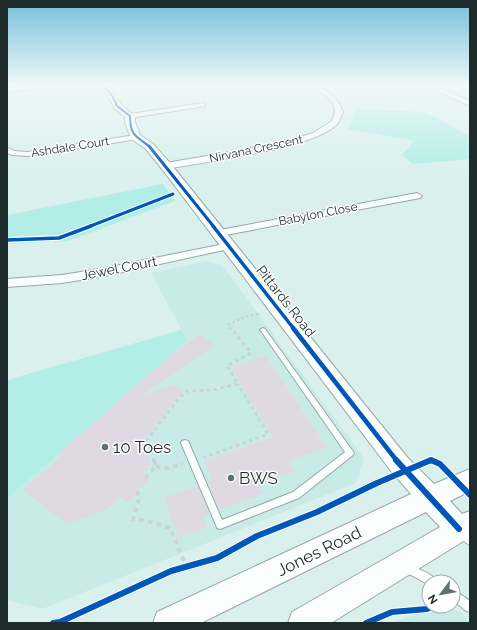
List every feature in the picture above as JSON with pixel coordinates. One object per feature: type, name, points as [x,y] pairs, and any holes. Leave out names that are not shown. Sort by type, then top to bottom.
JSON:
[{"type":"street","points":[[135,137],[130,116],[141,114]]},
{"type":"street","name":"Nirvana Crescent","points":[[166,166],[278,146],[316,135],[335,122],[338,114]]},
{"type":"street","name":"Pittards Road","points":[[135,137],[149,146],[166,166],[220,233],[394,458],[429,498],[466,531]]},
{"type":"street","name":"Ashdale Court","points":[[7,149],[12,153],[28,154],[135,137]]},
{"type":"street","name":"Babylon Close","points":[[220,233],[417,196]]},
{"type":"street","name":"Jewel Court","points":[[7,283],[62,279],[105,272],[229,246]]},
{"type":"street","name":"Jones Road","points":[[168,623],[429,498],[470,480]]},
{"type":"street","points":[[303,623],[398,567],[466,531]]},
{"type":"lane","points":[[186,443],[220,525],[296,495],[350,453],[263,330]]},
{"type":"lane","points":[[398,567],[421,575]]},
{"type":"lane","points":[[461,600],[470,607]]},
{"type":"path","points":[[156,466],[164,469],[193,461],[268,434],[227,366],[251,353],[228,325],[242,318],[261,313]]},
{"type":"path","points":[[156,466],[147,440],[179,398],[187,391],[200,392],[216,390],[238,384]]},
{"type":"path","points":[[145,478],[156,466]]},
{"type":"path","points":[[136,492],[140,496],[132,519],[148,521],[170,528],[188,566],[178,569]]},
{"type":"shaded area","points":[[353,114],[429,114],[470,136],[470,159],[413,164],[402,155],[414,141],[348,129]]},
{"type":"shaded area","points":[[163,184],[175,201],[68,241],[7,244],[7,215]]},
{"type":"shaded area","points":[[207,261],[222,265],[364,458],[356,483],[42,609],[7,600],[7,499],[187,340],[151,273]]},
{"type":"shaded area","points":[[181,330],[187,340],[7,499],[7,380]]},
{"type":"shaded area","points":[[421,613],[461,613],[470,623],[389,623]]},
{"type":"building","name":"10 Toes","points":[[200,335],[215,345],[140,396],[174,385],[184,391],[142,441],[151,465],[141,476],[148,480],[128,502],[120,497],[108,509],[67,524],[23,490],[62,456],[58,454],[177,350]]},
{"type":"building","points":[[266,356],[327,447],[289,461],[295,471],[259,484],[264,493],[219,510],[208,482],[212,481],[204,461],[273,437],[231,367]]},
{"type":"building","points":[[198,486],[209,513],[203,516],[208,527],[179,538],[164,498]]},
{"type":"cycle path","points":[[128,114],[130,116],[130,122],[135,137],[149,146],[166,166],[399,464],[459,529]]},
{"type":"cycle path","points":[[7,240],[59,238],[173,194]]},
{"type":"cycle path","points":[[53,623],[60,622],[171,571],[217,558],[257,536],[317,512],[377,483],[431,460],[440,464],[470,495]]},
{"type":"cycle path","points":[[366,623],[392,612],[421,609]]},
{"type":"place","name":"10 Toes","points":[[105,447]]},
{"type":"place","name":"BWS","points":[[231,478]]}]
